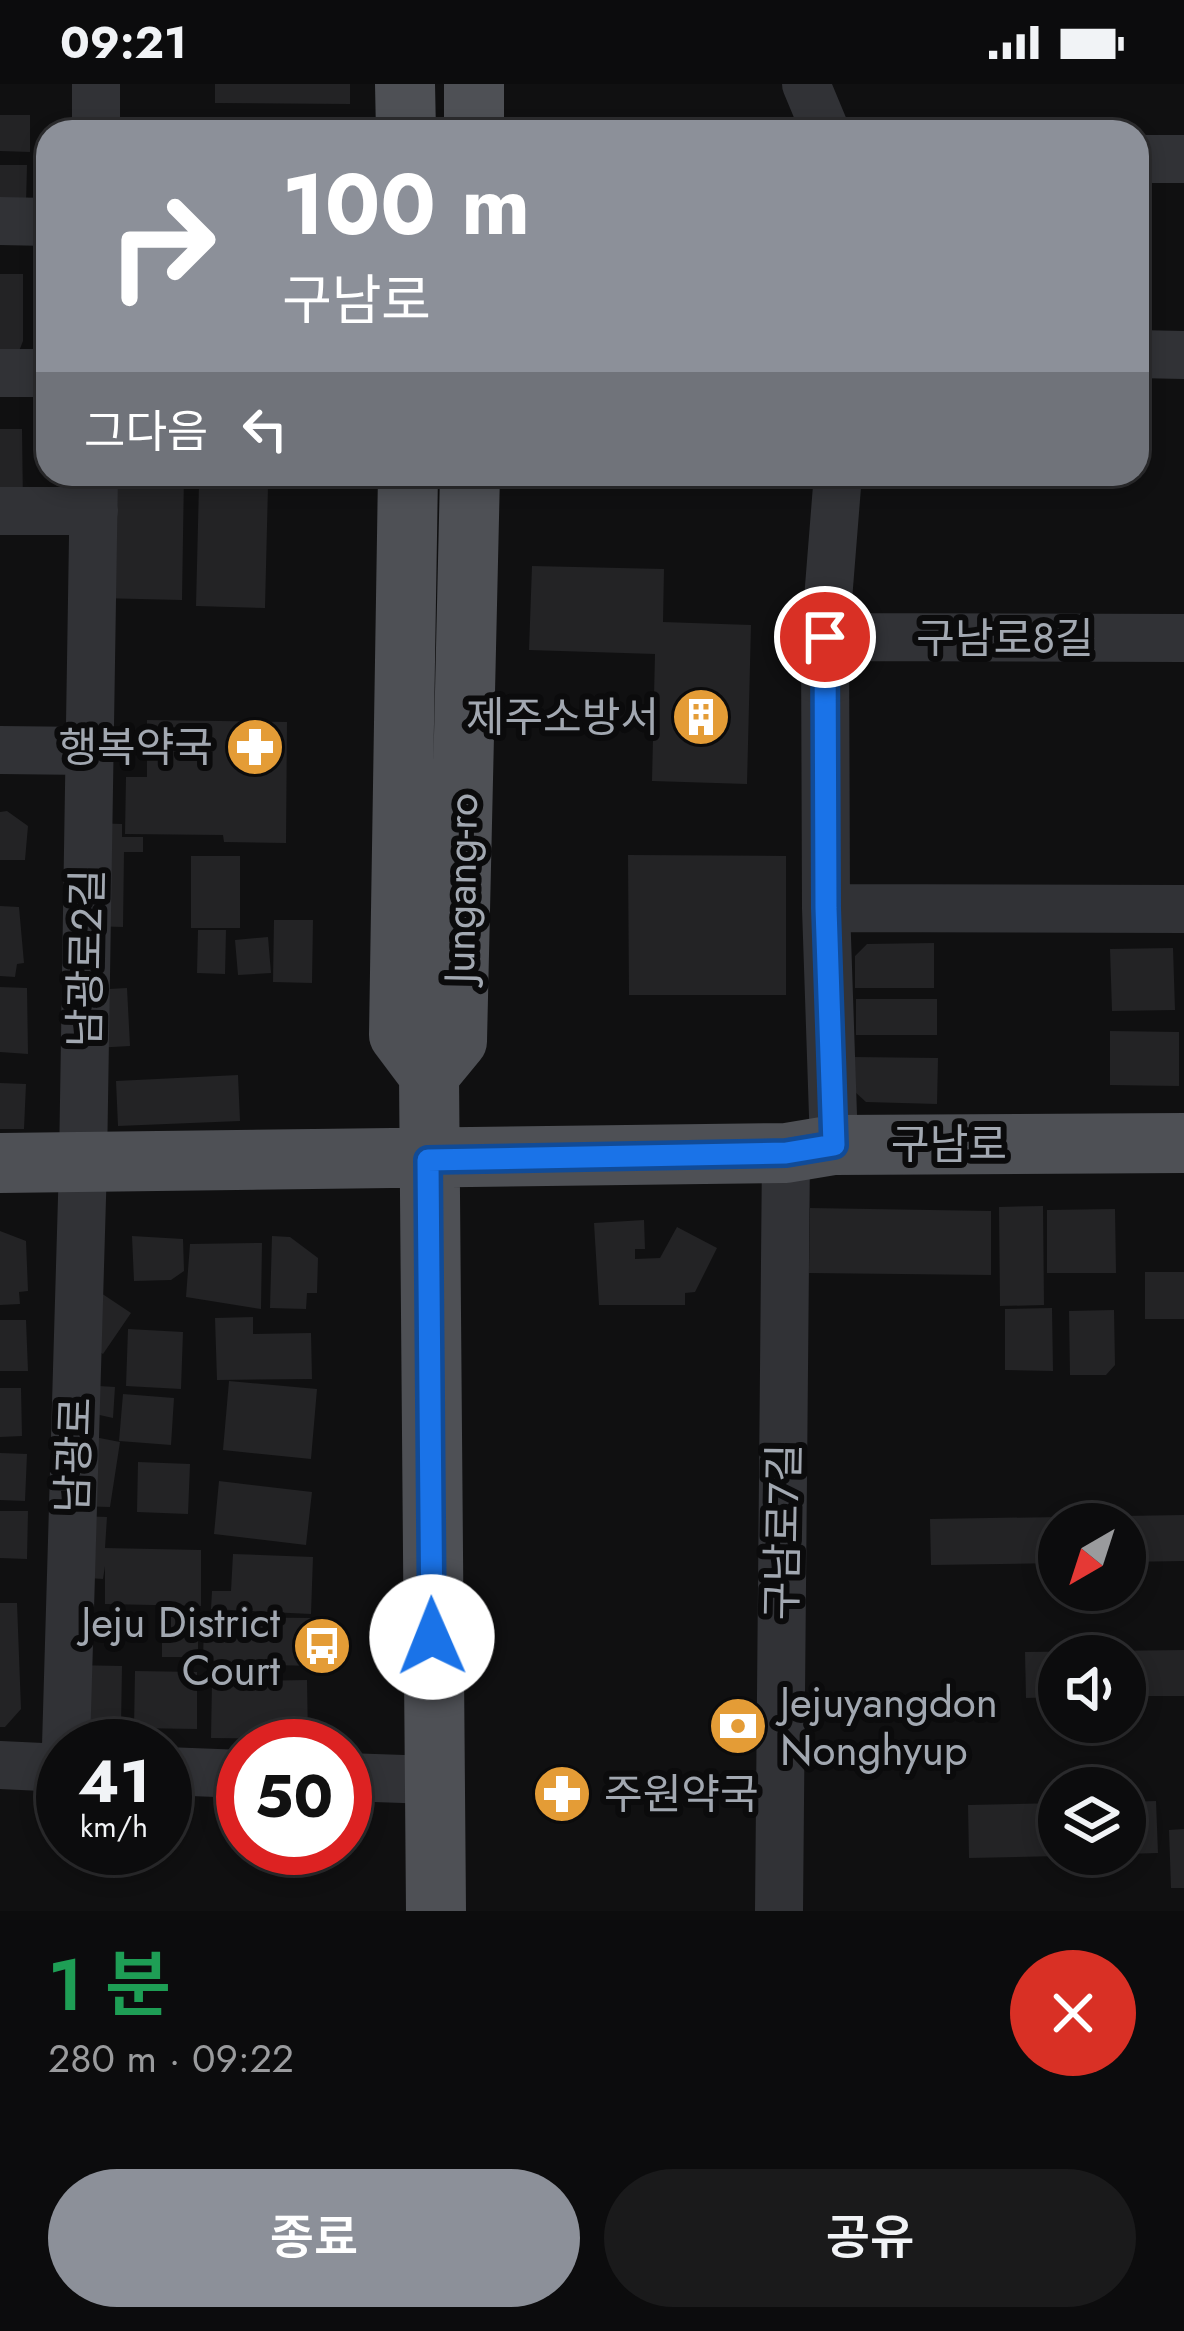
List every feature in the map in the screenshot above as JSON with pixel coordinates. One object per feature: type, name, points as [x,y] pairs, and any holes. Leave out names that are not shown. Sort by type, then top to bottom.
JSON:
[{"type":"main road","points":[[405,84],[406,120]]},
{"type":"main road","points":[[474,84],[474,120]]},
{"type":"main road","name":"Jungang-ro","points":[[408,486],[399,1035],[429,1075],[436,1911]]},
{"type":"main road","name":"Jungang-ro","points":[[429,1075],[457,1041],[470,486]]},
{"type":"main road","name":"구남로","points":[[428,1160],[1184,1143]]},
{"type":"main road","points":[[0,1162],[428,1160]]},
{"type":"street","points":[[96,84],[96,120]]},
{"type":"street","points":[[806,84],[821,120]]},
{"type":"street","points":[[1149,159],[1184,159]]},
{"type":"street","points":[[0,221],[36,222]]},
{"type":"street","points":[[1149,355],[1184,355]]},
{"type":"street","points":[[0,373],[36,373]]},
{"type":"street","points":[[810,1149],[826,908],[825,637],[837,486]]},
{"type":"street","points":[[0,511],[94,492]]},
{"type":"street","name":"남광로2길","points":[[83,1164],[94,492]]},
{"type":"street","name":"구남로8길","points":[[825,637],[1184,638]]},
{"type":"street","points":[[0,750],[88,751]]},
{"type":"street","points":[[826,908],[1184,909]]},
{"type":"street","name":"구남로7길","points":[[779,1911],[810,1149]]},
{"type":"street","name":"남광로","points":[[67,1719],[83,1164]]},
{"type":"street","points":[[0,1765],[36,1767]]},
{"type":"street","points":[[372,1778],[433,1780]]},
{"type":"building","points":[[215,84],[350,84],[350,104],[215,103]]},
{"type":"building","points":[[0,115],[30,115],[30,152],[0,151]]},
{"type":"building","points":[[0,165],[27,165],[26,204],[0,216]]},
{"type":"building","points":[[0,274],[23,274],[23,341],[16,359],[0,359]]},
{"type":"building","points":[[0,429],[22,429],[23,505],[0,505]]},
{"type":"building","points":[[99,486],[184,486],[182,600],[97,598]]},
{"type":"building","points":[[199,486],[268,486],[265,608],[196,606]]},
{"type":"building","name":"제주소방서","points":[[532,566],[664,569],[663,622],[751,625],[747,784],[652,781],[655,654],[529,650]]},
{"type":"building","points":[[147,720],[287,722],[286,843],[224,842],[223,835],[125,834],[126,777],[147,777]]},
{"type":"building","points":[[7,811],[28,826],[25,860],[0,860],[0,812]]},
{"type":"building","points":[[91,823],[122,824],[122,837],[143,837],[143,852],[124,852],[123,927],[90,926]]},
{"type":"building","points":[[628,855],[786,856],[786,995],[629,995]]},
{"type":"building","points":[[191,856],[240,856],[240,928],[191,928]]},
{"type":"building","points":[[0,906],[19,907],[24,963],[17,964],[15,977],[0,976]]},
{"type":"building","points":[[274,920],[313,920],[312,983],[273,982]]},
{"type":"building","points":[[198,930],[226,930],[225,974],[197,973]]},
{"type":"building","points":[[268,937],[271,973],[238,975],[235,940]]},
{"type":"building","points":[[934,943],[934,988],[855,988],[855,956],[867,944]]},
{"type":"building","points":[[1173,948],[1175,1010],[1112,1011],[1110,949]]},
{"type":"building","points":[[0,987],[27,988],[28,1054],[0,1052]]},
{"type":"building","points":[[127,988],[130,1046],[94,1048],[92,990]]},
{"type":"building","points":[[856,999],[937,999],[937,1035],[856,1035]]},
{"type":"building","points":[[1110,1031],[1179,1032],[1179,1086],[1110,1085]]},
{"type":"building","points":[[854,1057],[938,1058],[937,1104],[866,1102],[854,1091]]},
{"type":"building","points":[[238,1075],[240,1121],[118,1126],[116,1081]]},
{"type":"building","points":[[0,1083],[26,1084],[24,1129],[0,1129]]},
{"type":"building","points":[[1043,1206],[1044,1305],[1000,1306],[999,1207]]},
{"type":"building","points":[[810,1208],[991,1211],[991,1275],[809,1273]]},
{"type":"building","points":[[1115,1209],[1116,1273],[1047,1273],[1047,1210]]},
{"type":"building","points":[[644,1220],[645,1249],[635,1249],[635,1259],[660,1258],[677,1227],[717,1248],[695,1292],[685,1293],[685,1305],[599,1305],[594,1223]]},
{"type":"building","points":[[0,1231],[26,1241],[28,1291],[19,1292],[20,1304],[0,1305]]},
{"type":"building","points":[[132,1236],[183,1239],[184,1271],[171,1280],[134,1281]]},
{"type":"building","points":[[272,1236],[290,1237],[318,1258],[317,1293],[307,1293],[306,1309],[270,1308]]},
{"type":"building","points":[[262,1243],[261,1309],[186,1297],[190,1244]]},
{"type":"building","points":[[1145,1272],[1184,1272],[1184,1319],[1145,1319]]},
{"type":"building","points":[[92,1287],[131,1313],[103,1354],[81,1340]]},
{"type":"building","points":[[1052,1308],[1053,1371],[1005,1370],[1005,1309]]},
{"type":"building","points":[[1114,1310],[1115,1365],[1106,1375],[1070,1375],[1069,1311]]},
{"type":"building","points":[[253,1317],[253,1334],[311,1333],[312,1379],[217,1380],[215,1318]]},
{"type":"building","points":[[0,1320],[26,1320],[28,1371],[0,1371]]},
{"type":"building","points":[[128,1329],[183,1332],[181,1389],[126,1386]]},
{"type":"building","points":[[229,1381],[317,1389],[311,1459],[223,1450]]},
{"type":"building","points":[[99,1386],[115,1387],[113,1418],[86,1412]]},
{"type":"building","points":[[0,1388],[21,1388],[22,1436],[0,1437]]},
{"type":"building","points":[[123,1394],[174,1398],[171,1445],[119,1441]]},
{"type":"building","points":[[79,1434],[120,1442],[110,1507],[77,1506]]},
{"type":"building","points":[[0,1453],[27,1454],[25,1501],[0,1500]]},
{"type":"building","points":[[138,1462],[190,1464],[188,1514],[137,1512]]},
{"type":"building","points":[[219,1481],[312,1492],[306,1545],[214,1534]]},
{"type":"building","points":[[0,1511],[28,1511],[27,1559],[0,1558]]},
{"type":"building","points":[[1184,1515],[1184,1561],[1146,1562],[1146,1516]]},
{"type":"building","points":[[77,1516],[107,1517],[105,1548],[201,1550],[201,1606],[105,1604],[105,1566],[103,1579],[74,1577]]},
{"type":"building","points":[[1038,1517],[1038,1563],[931,1565],[930,1519]]},
{"type":"building","points":[[233,1554],[313,1557],[311,1614],[211,1609],[212,1591],[231,1591]]},
{"type":"building","points":[[0,1603],[17,1603],[21,1709],[5,1727],[0,1727]]},
{"type":"building","points":[[162,1611],[198,1611],[198,1657],[162,1657]]},
{"type":"building","points":[[204,1617],[313,1618],[313,1666],[203,1663]]},
{"type":"building","points":[[1146,1650],[1184,1650],[1184,1696],[1146,1696]]},
{"type":"building","points":[[1025,1652],[1038,1652],[1038,1698],[1026,1698]]},
{"type":"building","points":[[72,1665],[122,1666],[121,1719],[71,1719]]},
{"type":"building","points":[[135,1671],[197,1672],[197,1729],[192,1729],[192,1719],[134,1719]]},
{"type":"building","points":[[307,1680],[308,1719],[216,1719],[216,1738],[211,1738],[212,1682]]},
{"type":"building","points":[[1146,1801],[1156,1801],[1158,1853],[1146,1853]]},
{"type":"building","points":[[1038,1803],[1038,1856],[969,1858],[968,1805]]},
{"type":"building","points":[[1184,1829],[1184,1888],[1171,1888],[1169,1830]]},
{"type":"place","name":"제주소방서","points":[[701,717]]},
{"type":"place","name":"행복약국","points":[[255,747]]},
{"type":"place","name":"Jeju District Court","points":[[322,1646]]},
{"type":"place","name":"Jejuyangdon Nonghyup","points":[[738,1726]]},
{"type":"place","name":"주원약국","points":[[562,1794]]},
{"type":"route","points":[[432,1637],[428,1160],[786,1153],[834,1145],[826,908],[825,637]]}]
